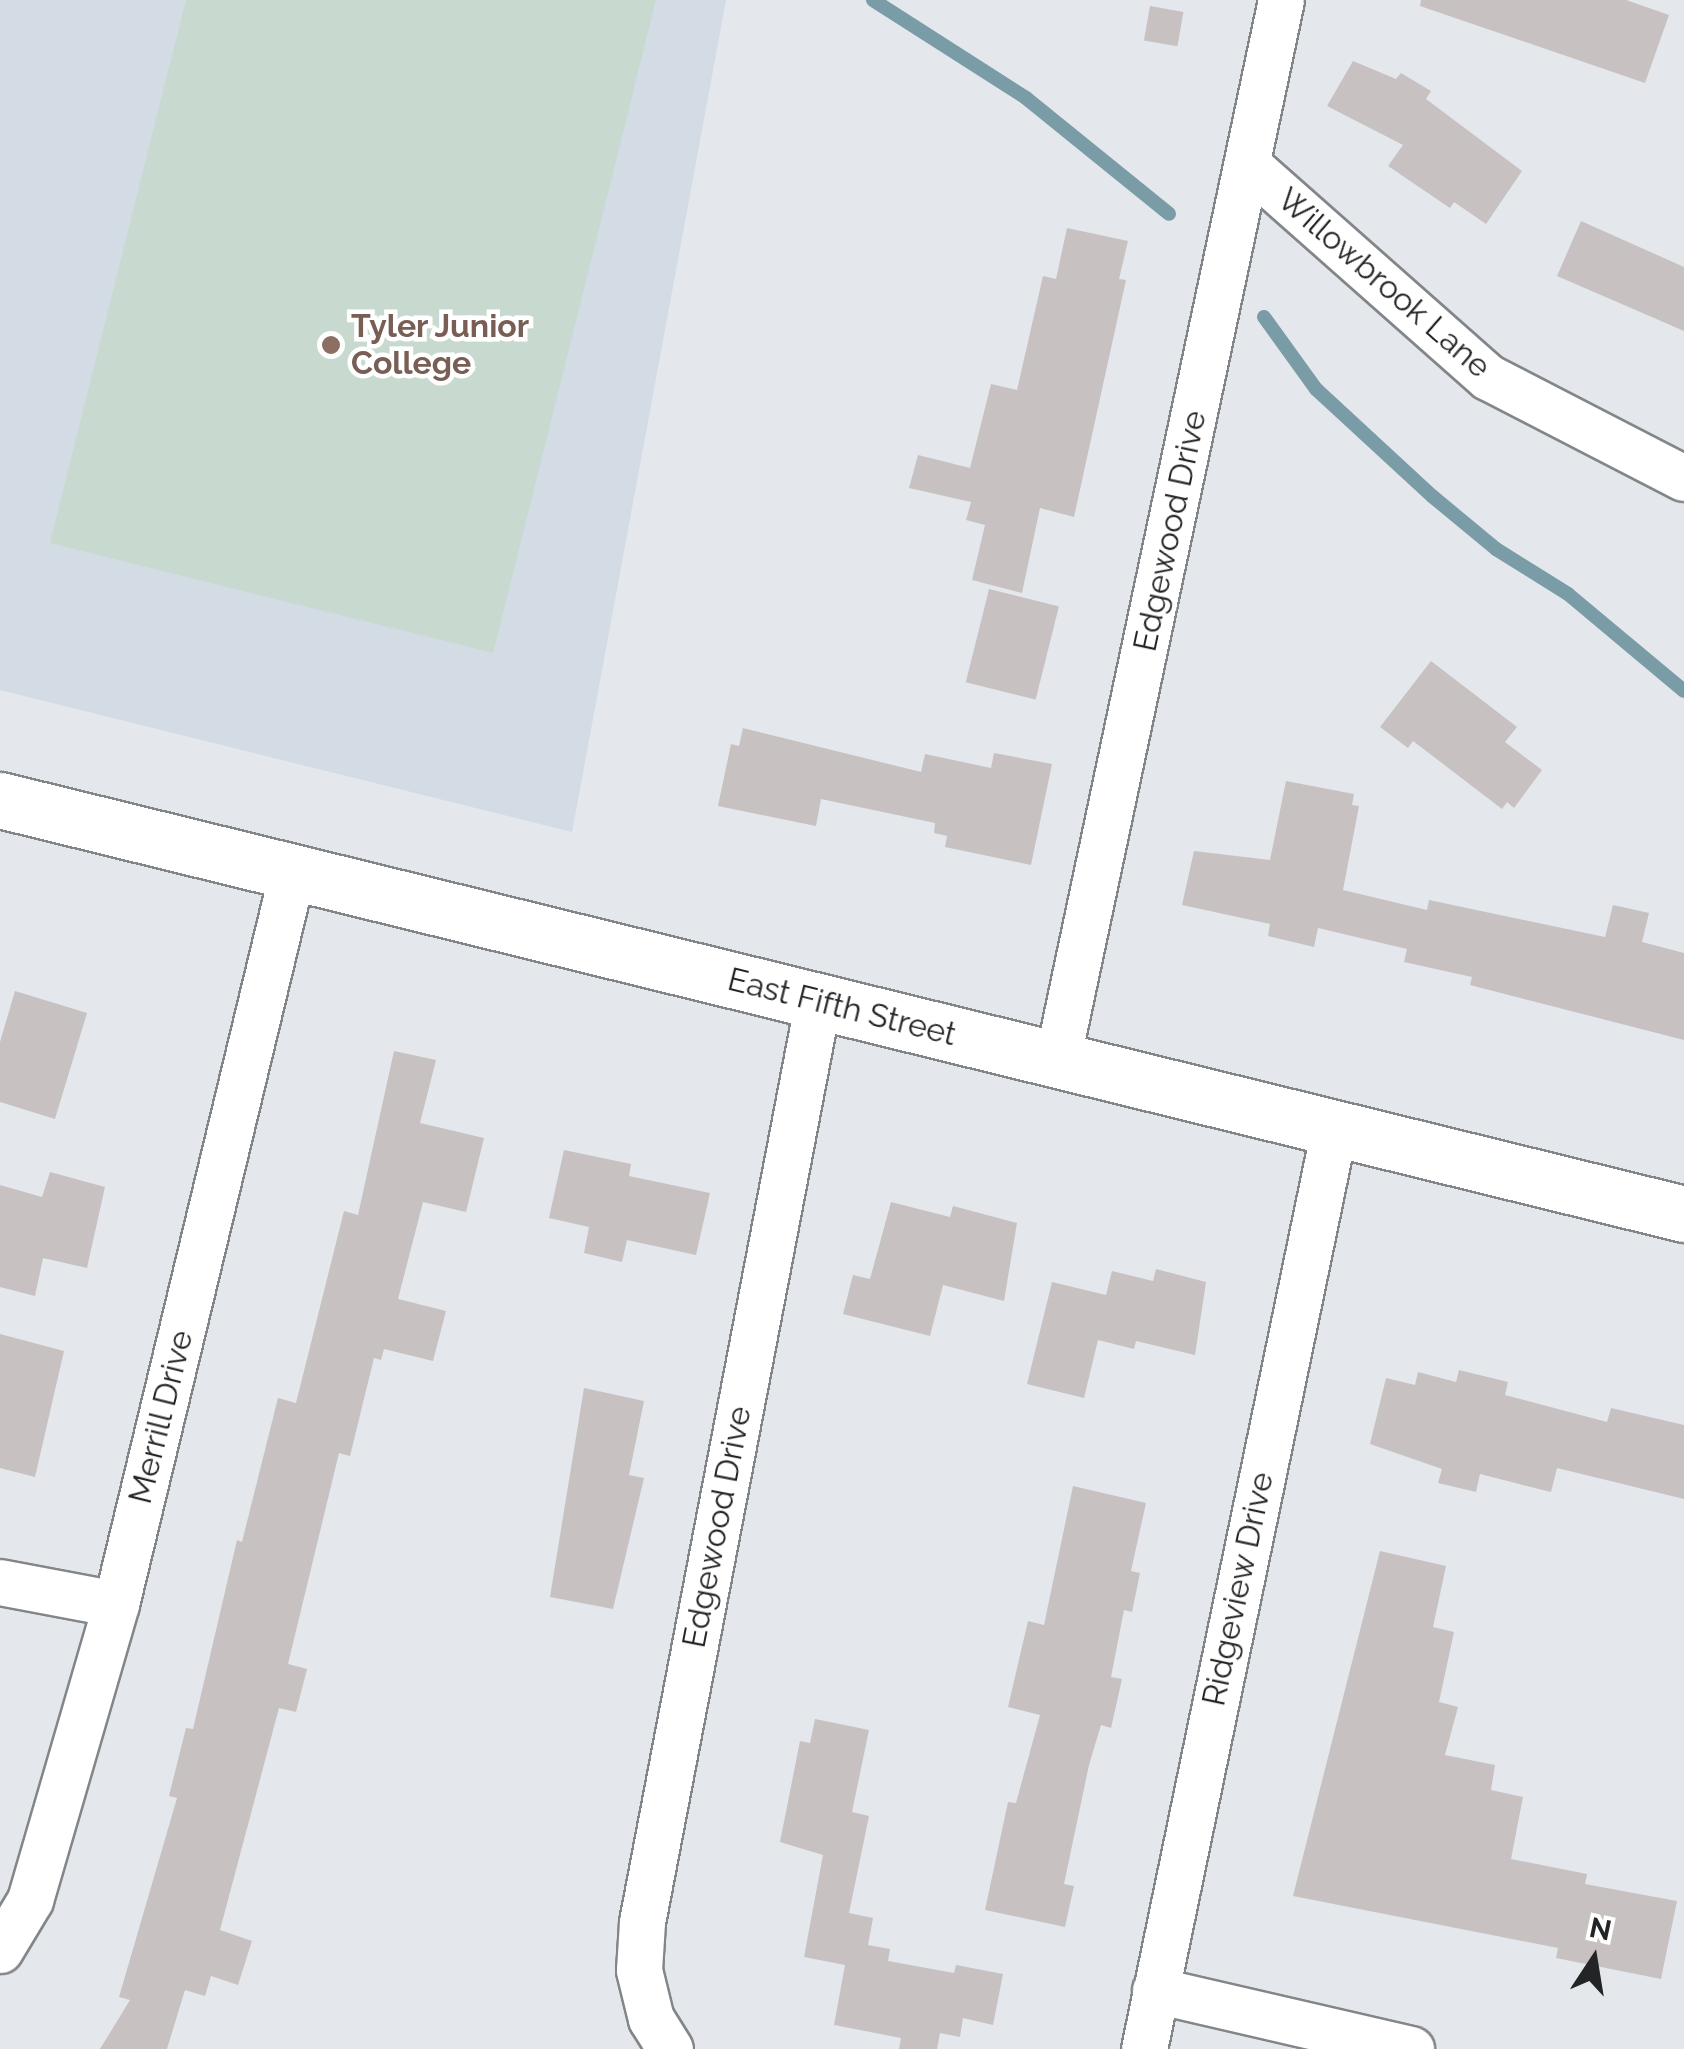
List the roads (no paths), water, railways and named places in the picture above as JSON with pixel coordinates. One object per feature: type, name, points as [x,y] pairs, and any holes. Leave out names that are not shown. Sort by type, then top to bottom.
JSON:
[{"type":"main road","name":"East Fifth Street","points":[[0,800],[1684,1214]]},
{"type":"street","name":"Edgewood Drive","points":[[1056,1062],[1281,0]]},
{"type":"street","name":"Willowbrook Lane","points":[[1248,164],[1488,377],[1684,478]]},
{"type":"street","name":"Merrill Drive","points":[[0,1950],[30,1900],[116,1604],[292,873]]},
{"type":"street","name":"Edgewood Drive","points":[[670,2049],[651,2020],[639,1970],[642,1922],[818,1000]]},
{"type":"street","name":"Ridgeview Drive","points":[[1144,2049],[1334,1130]]},
{"type":"street","points":[[0,1582],[116,1604]]},
{"type":"street","points":[[1156,1990],[1411,2049]]},
{"type":"waterway","points":[[873,0],[1026,98],[1169,214]]},
{"type":"waterway","points":[[1264,317],[1316,389],[1432,496],[1496,549],[1568,594],[1684,691]]},
{"type":"place","name":"Tyler Junior College","points":[[331,345]]}]
